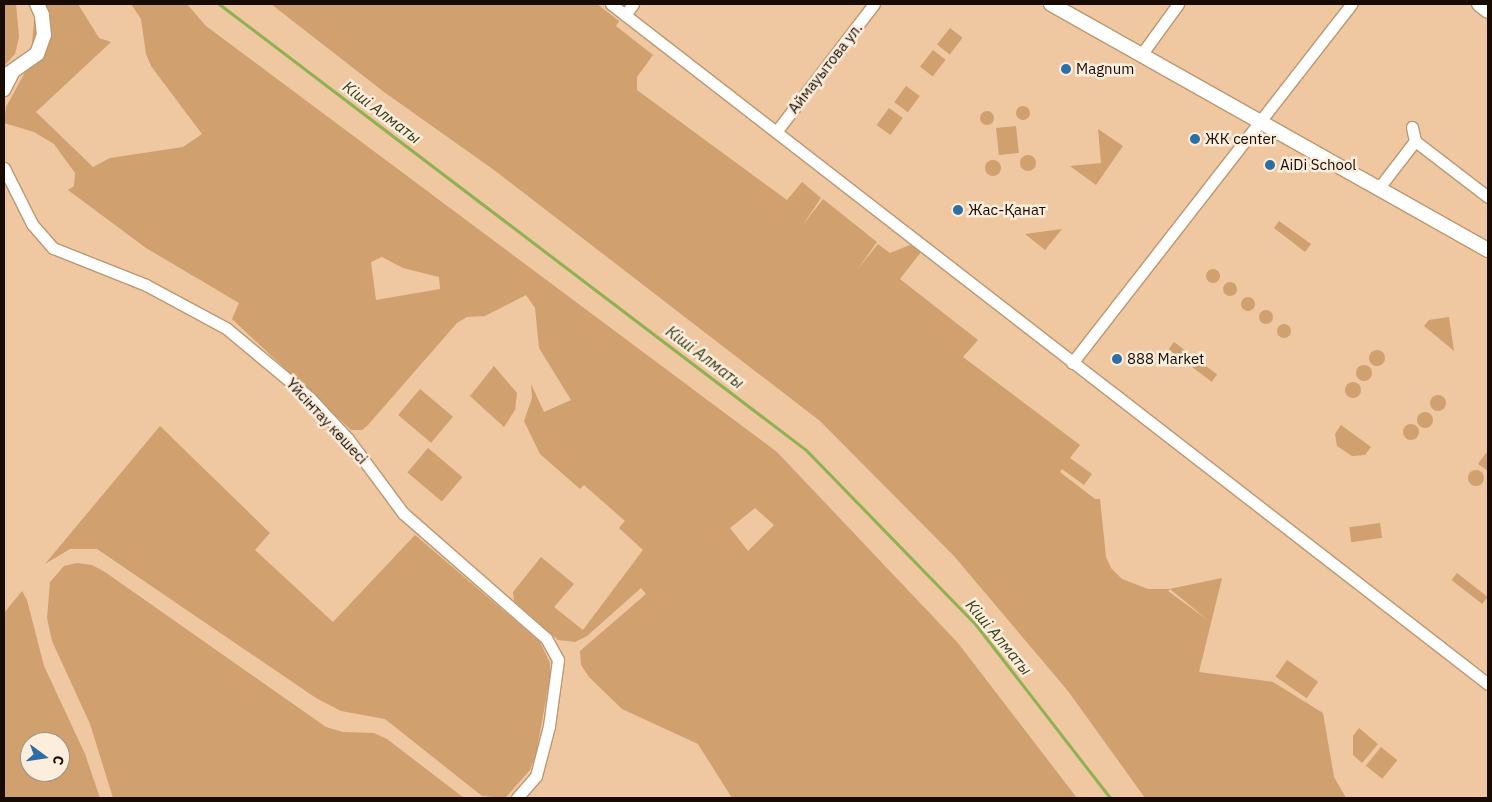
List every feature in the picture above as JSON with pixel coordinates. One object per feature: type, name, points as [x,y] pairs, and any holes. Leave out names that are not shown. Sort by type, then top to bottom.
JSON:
[{"type":"street","points":[[4,90],[8,75],[37,54],[44,34],[42,15],[37,4]]},
{"type":"street","points":[[611,4],[1488,684]]},
{"type":"street","points":[[625,15],[634,4]]},
{"type":"street","name":"Аймауытова ул.","points":[[776,132],[874,4]]},
{"type":"street","points":[[1051,4],[1488,250]]},
{"type":"street","points":[[1141,55],[1178,4]]},
{"type":"street","points":[[1072,363],[1351,4]]},
{"type":"street","points":[[1479,4],[1488,11]]},
{"type":"street","points":[[1412,127],[1416,141],[1488,197]]},
{"type":"street","points":[[1378,189],[1416,141]]},
{"type":"street","name":"Үйсінтау көшесі","points":[[4,168],[32,224],[53,248],[146,285],[202,313],[276,368],[310,398],[348,440],[403,513],[546,638],[558,660],[546,744],[536,776],[517,798]]},
{"type":"shaded area","points":[[4,4],[16,4],[19,37],[15,54],[4,66]]},
{"type":"shaded area","points":[[41,4],[78,4],[99,38],[111,42],[36,112],[93,167],[110,158],[183,147],[202,134],[151,66],[146,54],[141,19],[131,4],[187,4],[206,26],[777,452],[958,643],[1077,798],[732,798],[698,744],[622,709],[589,677],[581,665],[580,651],[646,594],[641,588],[587,636],[575,642],[558,640],[514,601],[513,592],[541,557],[574,584],[554,607],[583,630],[643,550],[619,528],[625,521],[584,485],[580,489],[540,454],[524,421],[532,398],[531,384],[544,412],[571,400],[539,348],[535,308],[526,295],[485,316],[467,317],[457,323],[368,425],[362,430],[351,430],[232,319],[239,303],[146,248],[68,190],[74,186],[75,173],[54,144],[34,132],[4,123],[6,107],[24,74],[31,53],[34,22]],"holes":[[[382,257],[403,268],[439,277],[440,289],[376,300],[371,262]],[[755,508],[774,525],[748,551],[730,528]]]},
{"type":"shaded area","points":[[271,4],[597,4],[619,21],[616,26],[653,55],[637,77],[637,90],[787,200],[802,182],[821,198],[802,226],[823,199],[877,242],[857,270],[878,244],[890,253],[910,245],[921,252],[900,279],[978,340],[963,357],[1080,445],[1070,458],[1092,474],[1084,485],[1062,469],[1060,472],[1095,499],[1100,499],[1106,557],[1111,568],[1122,579],[1148,589],[1169,589],[1222,578],[1199,672],[1273,682],[1323,713],[1334,777],[1346,798],[1145,798],[1068,691],[954,556],[820,421],[494,170],[384,92]],"holes":[[[1170,589],[1209,621],[1168,591]]]},
{"type":"shaded area","points":[[950,28],[963,38],[950,54],[937,45]]},
{"type":"shaded area","points":[[933,50],[946,60],[933,76],[920,67]]},
{"type":"shaded area","points":[[906,86],[920,96],[908,112],[894,102]]},
{"type":"shaded area","points":[[1020,106],[1026,106],[1030,113],[1026,120],[1020,120],[1016,116],[1016,110]]},
{"type":"shaded area","points":[[889,108],[903,118],[890,135],[877,125]]},
{"type":"shaded area","points":[[984,111],[990,111],[994,118],[990,125],[984,125],[980,121],[980,115]]},
{"type":"shaded area","points":[[1016,126],[1019,153],[999,155],[996,128]]},
{"type":"shaded area","points":[[1098,129],[1123,146],[1096,185],[1070,166],[1101,163]]},
{"type":"shaded area","points":[[1028,155],[1036,163],[1028,171],[1020,163]]},
{"type":"shaded area","points":[[993,160],[1001,168],[993,176],[985,168]]},
{"type":"shaded area","points":[[1279,221],[1311,244],[1305,252],[1274,228]]},
{"type":"shaded area","points":[[1062,229],[1045,250],[1025,234]]},
{"type":"shaded area","points":[[1210,269],[1216,269],[1220,276],[1216,283],[1210,283],[1206,279],[1206,273]]},
{"type":"shaded area","points":[[1227,282],[1233,282],[1237,289],[1233,296],[1227,296],[1223,292],[1223,286]]},
{"type":"shaded area","points":[[1245,297],[1251,297],[1255,304],[1251,311],[1245,311],[1241,307],[1241,301]]},
{"type":"shaded area","points":[[1263,310],[1269,310],[1273,317],[1269,324],[1263,324],[1259,320],[1259,314]]},
{"type":"shaded area","points":[[1449,317],[1454,351],[1424,326],[1429,320]]},
{"type":"shaded area","points":[[1281,324],[1287,324],[1291,331],[1287,338],[1281,338],[1277,334],[1277,328]]},
{"type":"shaded area","points":[[1174,342],[1217,374],[1212,382],[1169,349]]},
{"type":"shaded area","points":[[1377,350],[1385,358],[1377,366],[1369,358]]},
{"type":"shaded area","points":[[1364,365],[1372,373],[1364,381],[1356,373]]},
{"type":"shaded area","points":[[494,366],[517,393],[515,410],[504,427],[470,396]]},
{"type":"shaded area","points":[[1353,382],[1361,390],[1353,398],[1345,390]]},
{"type":"shaded area","points":[[420,389],[453,417],[431,443],[398,415]]},
{"type":"shaded area","points":[[1438,395],[1446,403],[1438,411],[1430,403]]},
{"type":"shaded area","points":[[1425,412],[1433,420],[1425,428],[1417,420]]},
{"type":"shaded area","points":[[1411,424],[1419,432],[1411,440],[1403,432]]},
{"type":"shaded area","points":[[1341,425],[1371,447],[1365,455],[1352,456],[1337,446],[1335,434]]},
{"type":"shaded area","points":[[160,426],[270,533],[255,550],[333,622],[415,535],[540,642],[550,663],[550,677],[536,754],[530,770],[505,798],[482,796],[385,719],[341,711],[316,698],[97,549],[70,549],[45,564]]},
{"type":"shaded area","points":[[428,448],[462,477],[442,501],[407,473]]},
{"type":"shaded area","points":[[1486,453],[1488,455],[1488,471],[1478,464]]},
{"type":"shaded area","points":[[1476,470],[1484,478],[1476,486],[1468,478]]},
{"type":"shaded area","points":[[1380,523],[1382,538],[1351,542],[1349,527]]},
{"type":"shaded area","points":[[77,563],[92,565],[105,572],[326,727],[343,732],[374,733],[387,739],[464,798],[113,798],[90,724],[52,641],[47,618],[50,582],[64,566]]},
{"type":"shaded area","points":[[1457,573],[1488,597],[1482,604],[1451,580]]},
{"type":"shaded area","points":[[22,591],[27,600],[44,666],[85,754],[100,798],[4,798],[4,613]]},
{"type":"shaded area","points":[[1287,660],[1318,682],[1307,698],[1276,676]]},
{"type":"shaded area","points":[[1359,728],[1378,744],[1362,763],[1353,755],[1353,736]]},
{"type":"shaded area","points":[[1381,747],[1397,760],[1382,779],[1366,766]]},
{"type":"waterway","name":"Кіші Алматы","points":[[219,4],[806,450],[976,625],[1110,798]]},
{"type":"place","name":"Magnum","points":[[1066,69]]},
{"type":"place","name":"ЖК center","points":[[1195,139]]},
{"type":"place","name":"AiDi School","points":[[1270,165]]},
{"type":"place","name":"Жас-Қанат","points":[[958,210]]},
{"type":"place","name":"888 Market","points":[[1117,359]]}]
